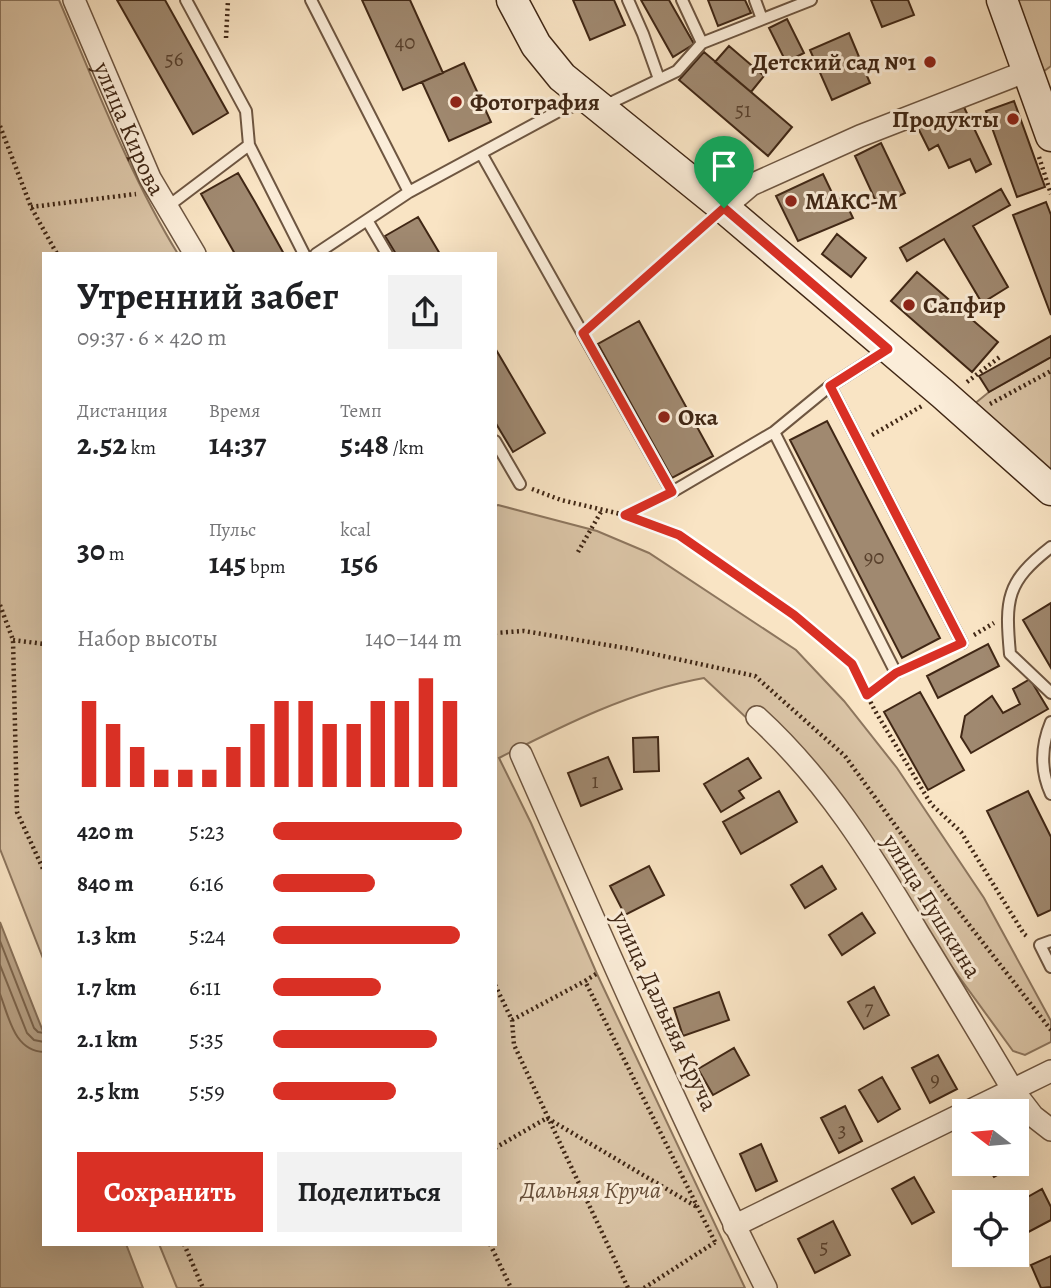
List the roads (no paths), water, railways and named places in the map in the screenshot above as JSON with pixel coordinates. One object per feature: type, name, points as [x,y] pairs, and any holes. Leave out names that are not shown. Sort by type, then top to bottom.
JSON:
[{"type":"street","name":"улица Кирова","points":[[74,0],[150,178],[194,252]]},
{"type":"street","points":[[512,0],[536,45],[562,77],[724,208],[943,394],[1051,490]]},
{"type":"street","points":[[1002,0],[1038,86],[1051,136]]},
{"type":"street","points":[[724,208],[751,185],[860,136],[1038,86]]},
{"type":"street","name":"улица Пушкина","points":[[757,717],[789,746],[839,808],[886,879],[1013,1090],[1033,1116],[1051,1130]]},
{"type":"street","name":"улица Дальняя Круча","points":[[521,754],[734,1226],[766,1288]]},
{"type":"street","points":[[994,1099],[1051,1071]]},
{"type":"street","points":[[734,1226],[952,1119]]},
{"type":"lane","points":[[186,0],[246,111],[248,145],[303,252]]},
{"type":"lane","points":[[311,0],[409,192]]},
{"type":"lane","points":[[628,0],[659,79]]},
{"type":"lane","points":[[682,0],[702,43]]},
{"type":"lane","points":[[755,0],[762,19]]},
{"type":"lane","points":[[319,252],[409,192],[557,112],[594,104],[659,79],[677,71],[702,43],[811,0]]},
{"type":"lane","points":[[162,199],[248,145]]},
{"type":"lane","points":[[481,153],[672,492],[774,432],[830,386],[888,349]]},
{"type":"lane","points":[[367,220],[386,252]]},
{"type":"lane","points":[[830,386],[962,643]]},
{"type":"lane","points":[[774,432],[896,673]]},
{"type":"lane","points":[[497,444],[520,484]]},
{"type":"lane","points":[[1051,547],[1028,565],[1014,585],[1006,615],[1010,654],[1051,692]]},
{"type":"lane","points":[[1051,722],[1043,741],[1044,778],[1051,794]]},
{"type":"lane","points":[[1046,943],[1051,967]]},
{"type":"water","points":[[0,922],[42,1029],[42,1246],[127,1246],[143,1288],[0,1288]]},
{"type":"place","name":"Детский сад №1","points":[[930,62]]},
{"type":"place","name":"Фотография","points":[[456,102]]},
{"type":"place","name":"Продукты","points":[[1013,119]]},
{"type":"place","name":"МАКС-М","points":[[791,201]]},
{"type":"place","name":"Сапфир","points":[[909,305]]},
{"type":"place","name":"Ока","points":[[664,417]]},
{"type":"park label","name":"Дальняя Круча","points":[[591,1190]]}]
